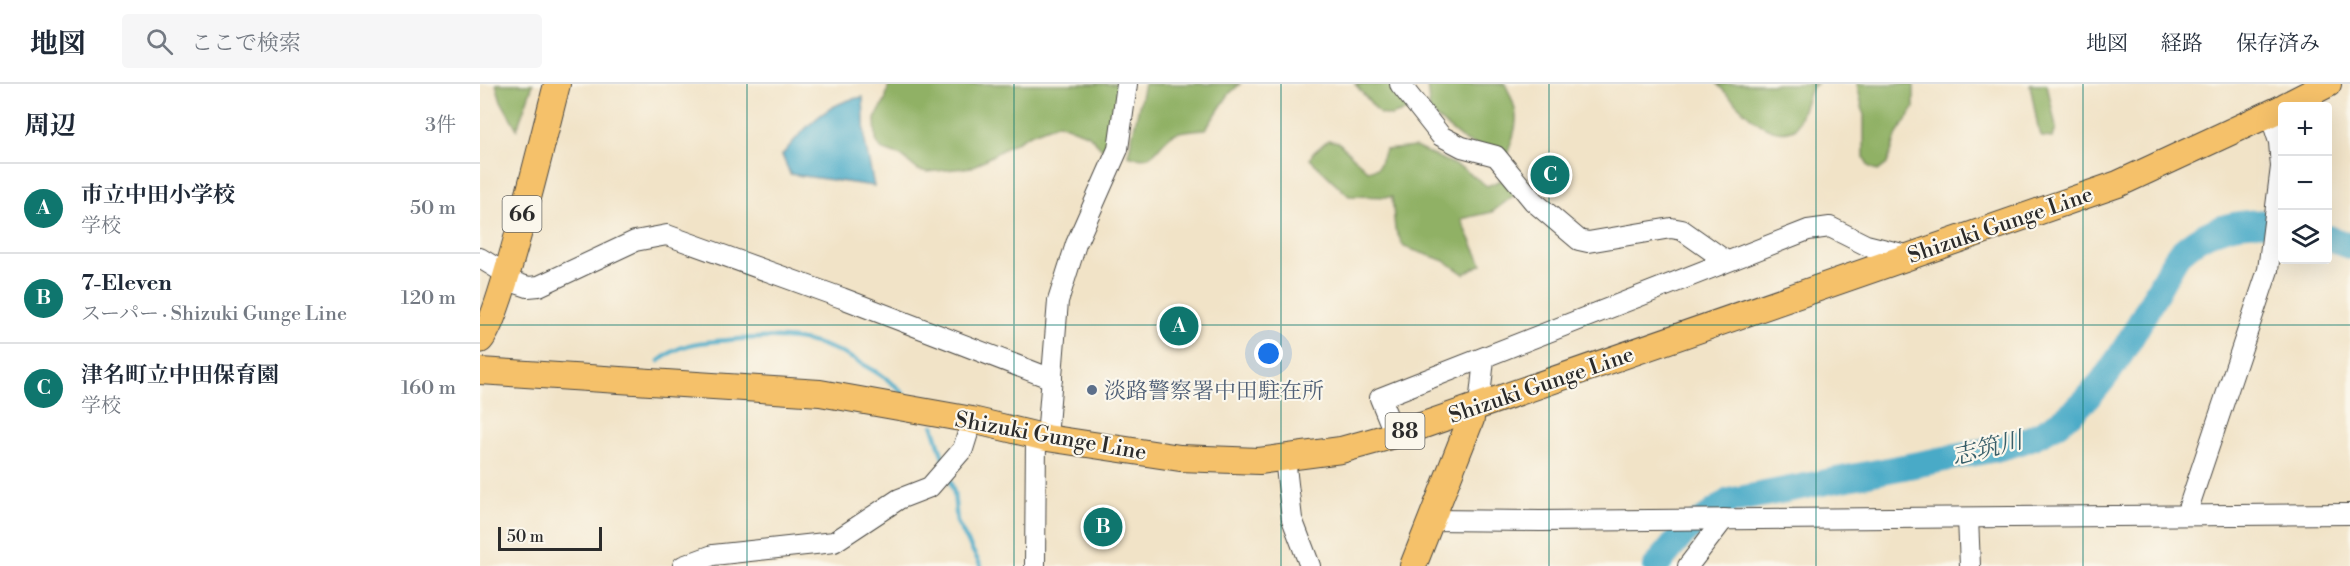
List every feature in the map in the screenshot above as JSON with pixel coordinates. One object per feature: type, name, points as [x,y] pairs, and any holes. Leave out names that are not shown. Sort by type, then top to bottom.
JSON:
[{"type":"main road","name":"66","points":[[482,339],[505,277],[557,84]]},
{"type":"main road","name":"Shizuki Gunge Line","points":[[2293,102],[2328,84]]},
{"type":"main road","name":"Shizuki Gunge Line","points":[[491,371],[820,393],[972,420],[1041,437],[1180,458],[1259,461],[1341,450],[1395,435],[1906,255],[2118,184],[2278,109]]},
{"type":"main road","points":[[482,339],[489,356],[491,371]]},
{"type":"main road","points":[[1413,566],[1475,407]]},
{"type":"street","points":[[1035,566],[1041,437],[1052,379],[1061,290],[1076,244],[1118,149],[1127,84]]},
{"type":"street","points":[[1400,84],[1443,138],[1462,147],[1496,156],[1533,201],[1579,240],[1588,242],[1671,228],[1682,230],[1725,261]]},
{"type":"street","points":[[2186,515],[2268,270],[2281,167],[2280,156]]},
{"type":"street","points":[[1395,435],[1380,398],[1808,230],[1830,227],[1866,244],[1906,255]]},
{"type":"street","points":[[480,258],[505,277],[528,287],[539,286],[635,241],[668,235],[842,298],[1052,379]]},
{"type":"street","points":[[1475,407],[1484,358]]},
{"type":"street","points":[[683,566],[713,555],[834,542],[899,499],[930,487],[963,449],[972,420]]},
{"type":"street","points":[[1285,458],[1292,519],[1310,566]]},
{"type":"street","points":[[1431,520],[2350,514]]},
{"type":"street","points":[[1968,518],[1970,566]]},
{"type":"street","points":[[1688,566],[1722,519]]},
{"type":"green space","points":[[496,84],[533,84],[517,129],[501,101]]},
{"type":"green space","points":[[889,84],[1121,84],[1111,158],[1089,135],[1059,123],[1030,134],[972,167],[928,172],[918,170],[901,156],[881,149],[876,140],[875,119],[885,101]]},
{"type":"green space","points":[[1144,84],[1240,84],[1229,94],[1206,129],[1175,133],[1154,154],[1144,158],[1128,155]]},
{"type":"green space","points":[[1355,84],[1395,84],[1412,109],[1391,116],[1380,114]]},
{"type":"green space","points":[[1427,84],[1505,84],[1516,111],[1514,135],[1507,155],[1465,141],[1430,113]]},
{"type":"green space","points":[[1717,84],[1817,84],[1811,88],[1796,128],[1785,131],[1763,126]]},
{"type":"green space","points":[[1857,84],[1913,84],[1914,86],[1914,108],[1897,134],[1887,164],[1878,171],[1868,166],[1864,157],[1864,115]]},
{"type":"green space","points":[[2030,84],[2047,84],[2056,128],[2053,138],[2042,137],[2038,128]]},
{"type":"green space","points":[[1328,140],[1338,142],[1368,171],[1378,168],[1385,150],[1415,147],[1462,168],[1487,186],[1506,178],[1517,193],[1492,212],[1461,219],[1482,264],[1464,274],[1445,261],[1404,247],[1395,229],[1392,197],[1349,196],[1310,159],[1313,153]]},
{"type":"water","points":[[863,97],[865,142],[874,186],[790,174],[782,155],[808,126],[839,104]]},
{"type":"waterway","name":"志筑川","points":[[1656,566],[1683,534],[1729,501],[1996,449],[2031,438],[2058,423],[2081,405],[2101,383],[2134,333],[2178,255],[2189,245],[2201,237],[2226,227],[2253,223],[2278,224]]},
{"type":"waterway","name":"志筑川","points":[[2332,239],[2350,246]]},
{"type":"waterway","points":[[659,361],[675,350],[699,343],[766,338],[798,339],[846,355],[886,378],[905,395]]},
{"type":"waterway","points":[[933,426],[944,461]]},
{"type":"waterway","points":[[948,474],[954,493],[957,522],[981,566]]},
{"type":"place","name":"津名町立中田保育園","points":[[1550,175]]},
{"type":"place","name":"市立中田小学校","points":[[1179,326]]},
{"type":"place","name":"淡路警察署中田駐在所","points":[[1092,390]]},
{"type":"place","name":"7-Eleven","points":[[1103,527]]}]
